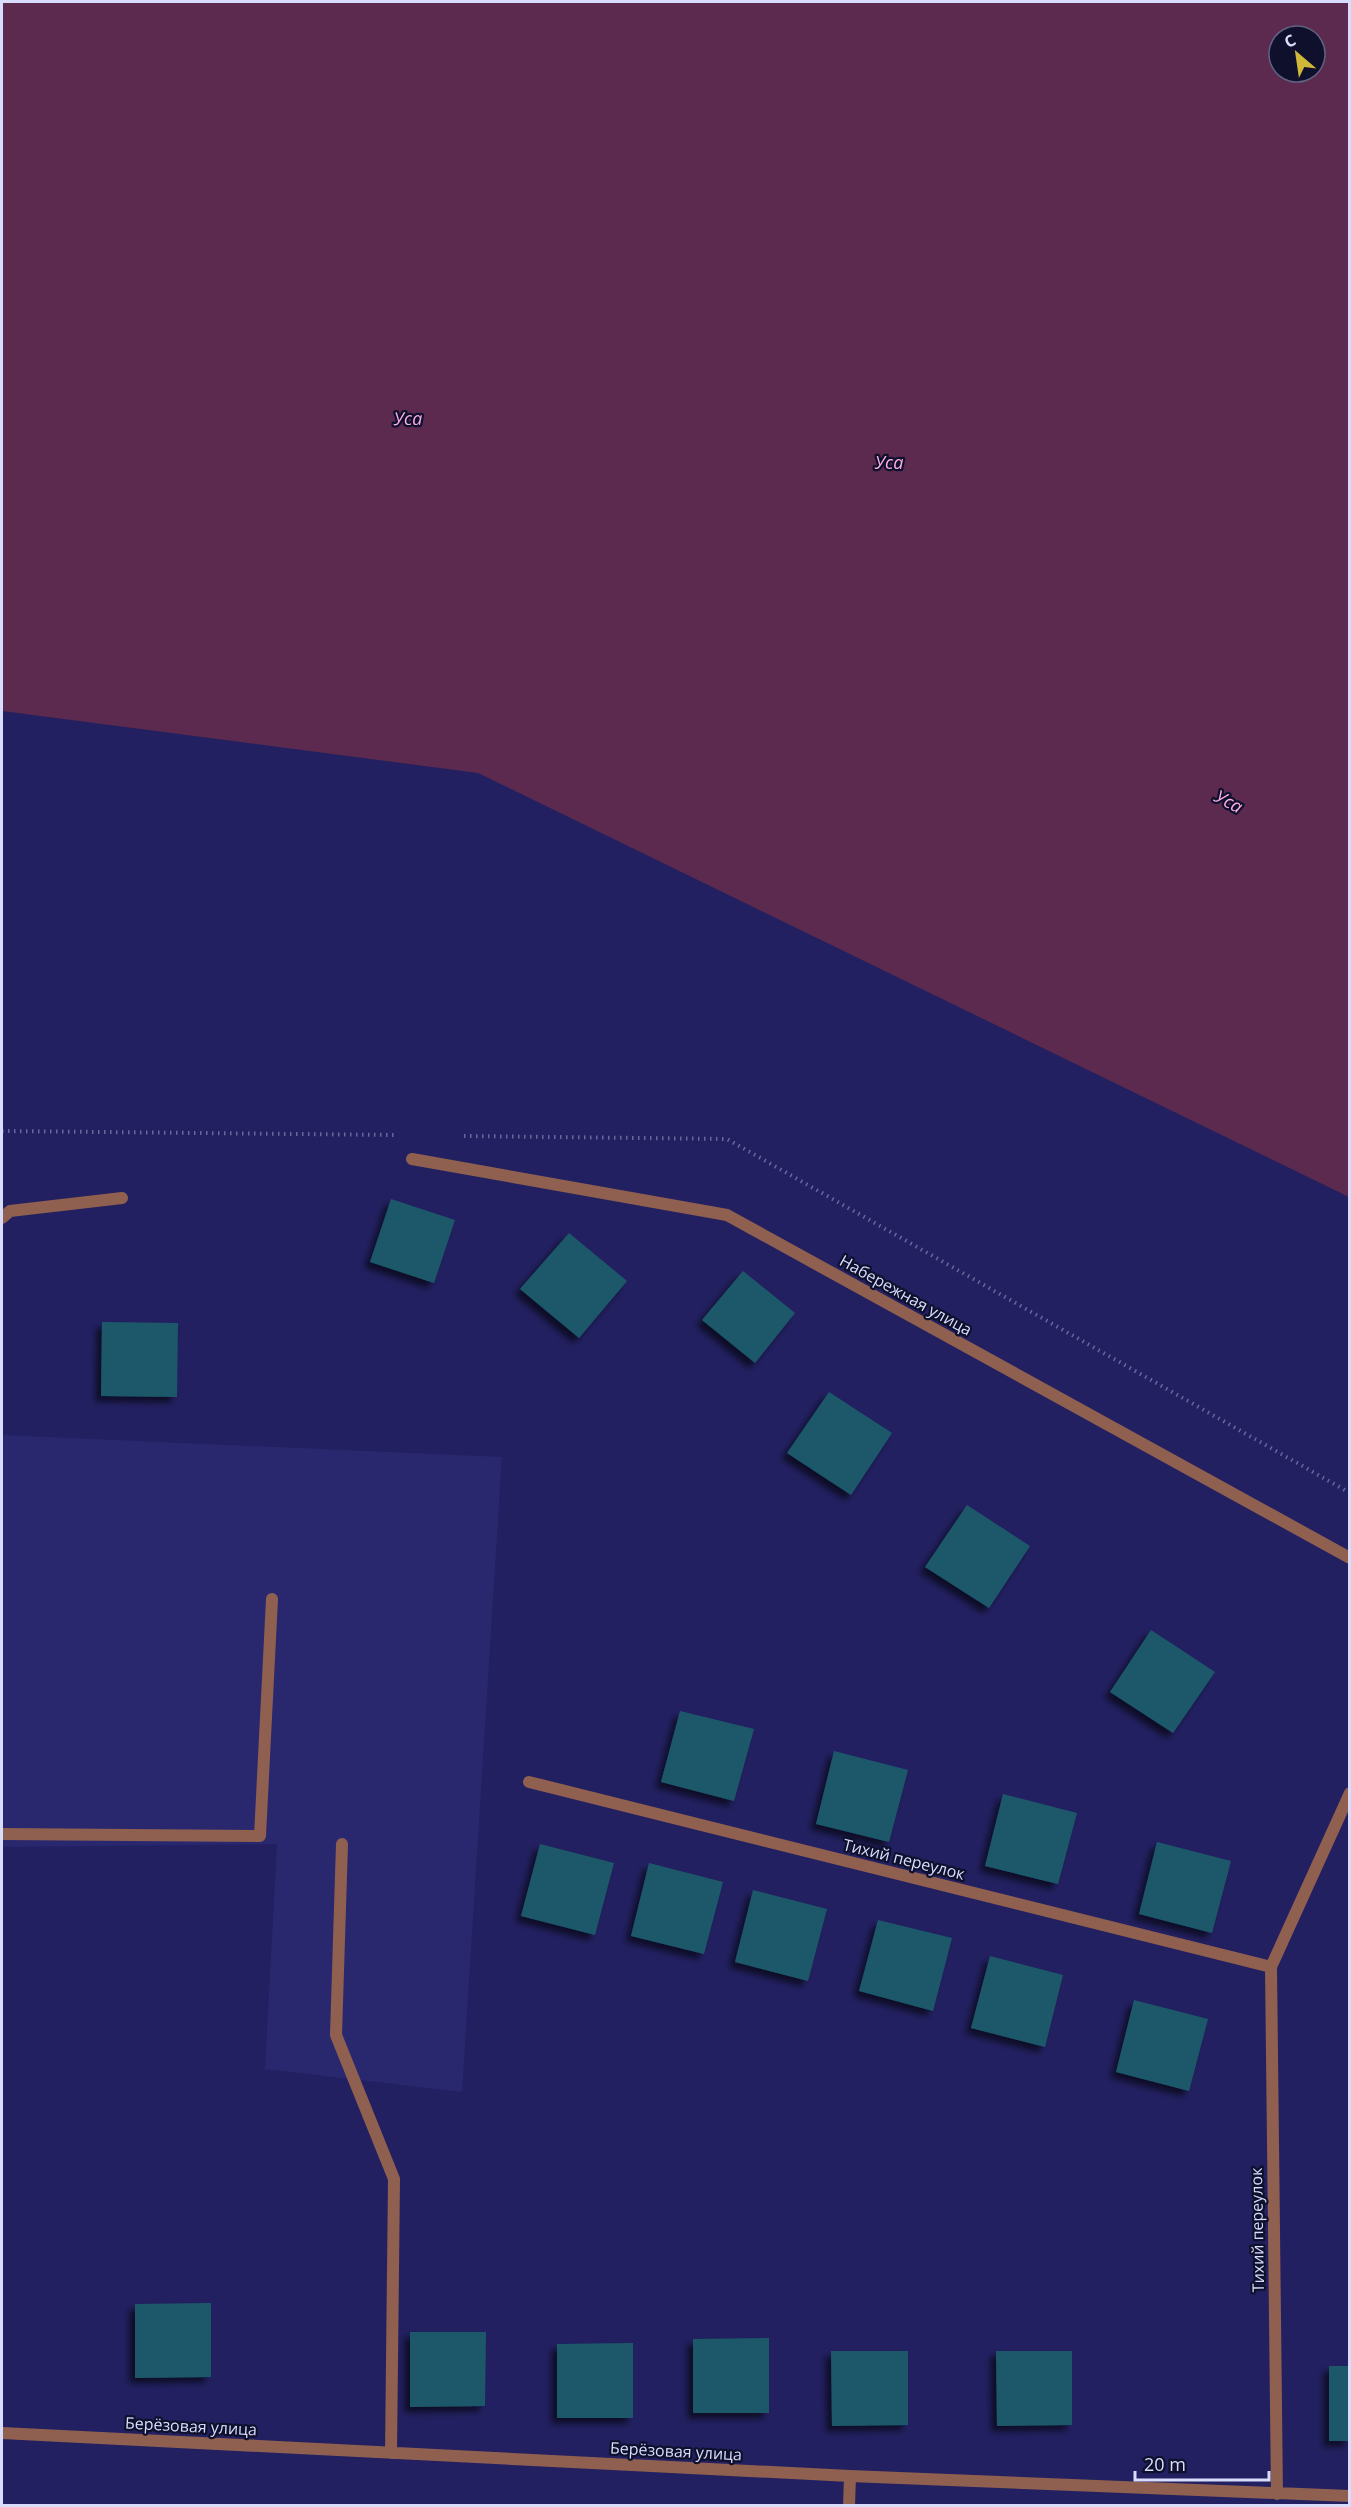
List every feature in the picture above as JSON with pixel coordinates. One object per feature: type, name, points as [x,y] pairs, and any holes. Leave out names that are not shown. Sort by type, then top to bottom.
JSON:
[{"type":"street","name":"Набережная улица","points":[[412,1159],[727,1215],[1350,1558]]},
{"type":"street","points":[[2,1218],[10,1211],[122,1198]]},
{"type":"street","points":[[2,1834],[260,1836],[272,1599]]},
{"type":"street","name":"Тихий переулок","points":[[529,1782],[1271,1967]]},
{"type":"street","name":"Тихий переулок","points":[[1277,2494],[1271,1967],[1350,1793]]},
{"type":"street","points":[[342,1844],[336,2035],[394,2179],[391,2453]]},
{"type":"street","name":"Берёзовая улица","points":[[2,2433],[850,2476],[1350,2496]]},
{"type":"street","points":[[849,2505],[850,2476]]},
{"type":"shaded area","points":[[2,1435],[502,1457],[462,2092],[265,2069],[277,1844],[2,1847]]},
{"type":"water","name":"Уса","points":[[2,2],[1349,2],[1349,1197],[478,773],[2,711]]},
{"type":"building","points":[[391,1199],[455,1220],[434,1283],[370,1262]]},
{"type":"building","points":[[569,1233],[627,1281],[579,1338],[520,1289]]},
{"type":"building","points":[[743,1271],[795,1313],[755,1363],[702,1320]]},
{"type":"building","points":[[102,1322],[178,1323],[177,1397],[101,1396]]},
{"type":"building","points":[[829,1392],[892,1433],[851,1495],[787,1453]]},
{"type":"building","points":[[967,1505],[1030,1546],[989,1608],[925,1567]]},
{"type":"building","points":[[1151,1630],[1215,1672],[1173,1733],[1110,1692]]},
{"type":"building","points":[[680,1711],[754,1729],[734,1801],[661,1782]]},
{"type":"building","points":[[834,1751],[908,1770],[889,1842],[816,1824]]},
{"type":"building","points":[[1003,1794],[1077,1813],[1058,1884],[985,1866]]},
{"type":"building","points":[[1157,1842],[1231,1861],[1212,1933],[1139,1914]]},
{"type":"building","points":[[540,1844],[614,1863],[595,1935],[521,1916]]},
{"type":"building","points":[[649,1863],[723,1882],[704,1954],[631,1936]]},
{"type":"building","points":[[753,1890],[827,1909],[808,1981],[735,1962]]},
{"type":"building","points":[[878,1920],[952,1938],[933,2011],[859,1991]]},
{"type":"building","points":[[990,1956],[1063,1975],[1045,2047],[971,2028]]},
{"type":"building","points":[[1134,2000],[1208,2019],[1189,2091],[1116,2072]]},
{"type":"building","points":[[211,2303],[211,2377],[135,2378],[135,2304]]},
{"type":"building","points":[[410,2332],[486,2332],[485,2406],[410,2407]]},
{"type":"building","points":[[769,2338],[769,2413],[693,2413],[693,2339]]},
{"type":"building","points":[[633,2343],[633,2418],[557,2418],[557,2344]]},
{"type":"building","points":[[831,2351],[908,2351],[908,2425],[832,2426]]},
{"type":"building","points":[[996,2351],[1072,2351],[1072,2425],[997,2426]]},
{"type":"building","points":[[1329,2366],[1350,2366],[1350,2441],[1329,2441]]}]
